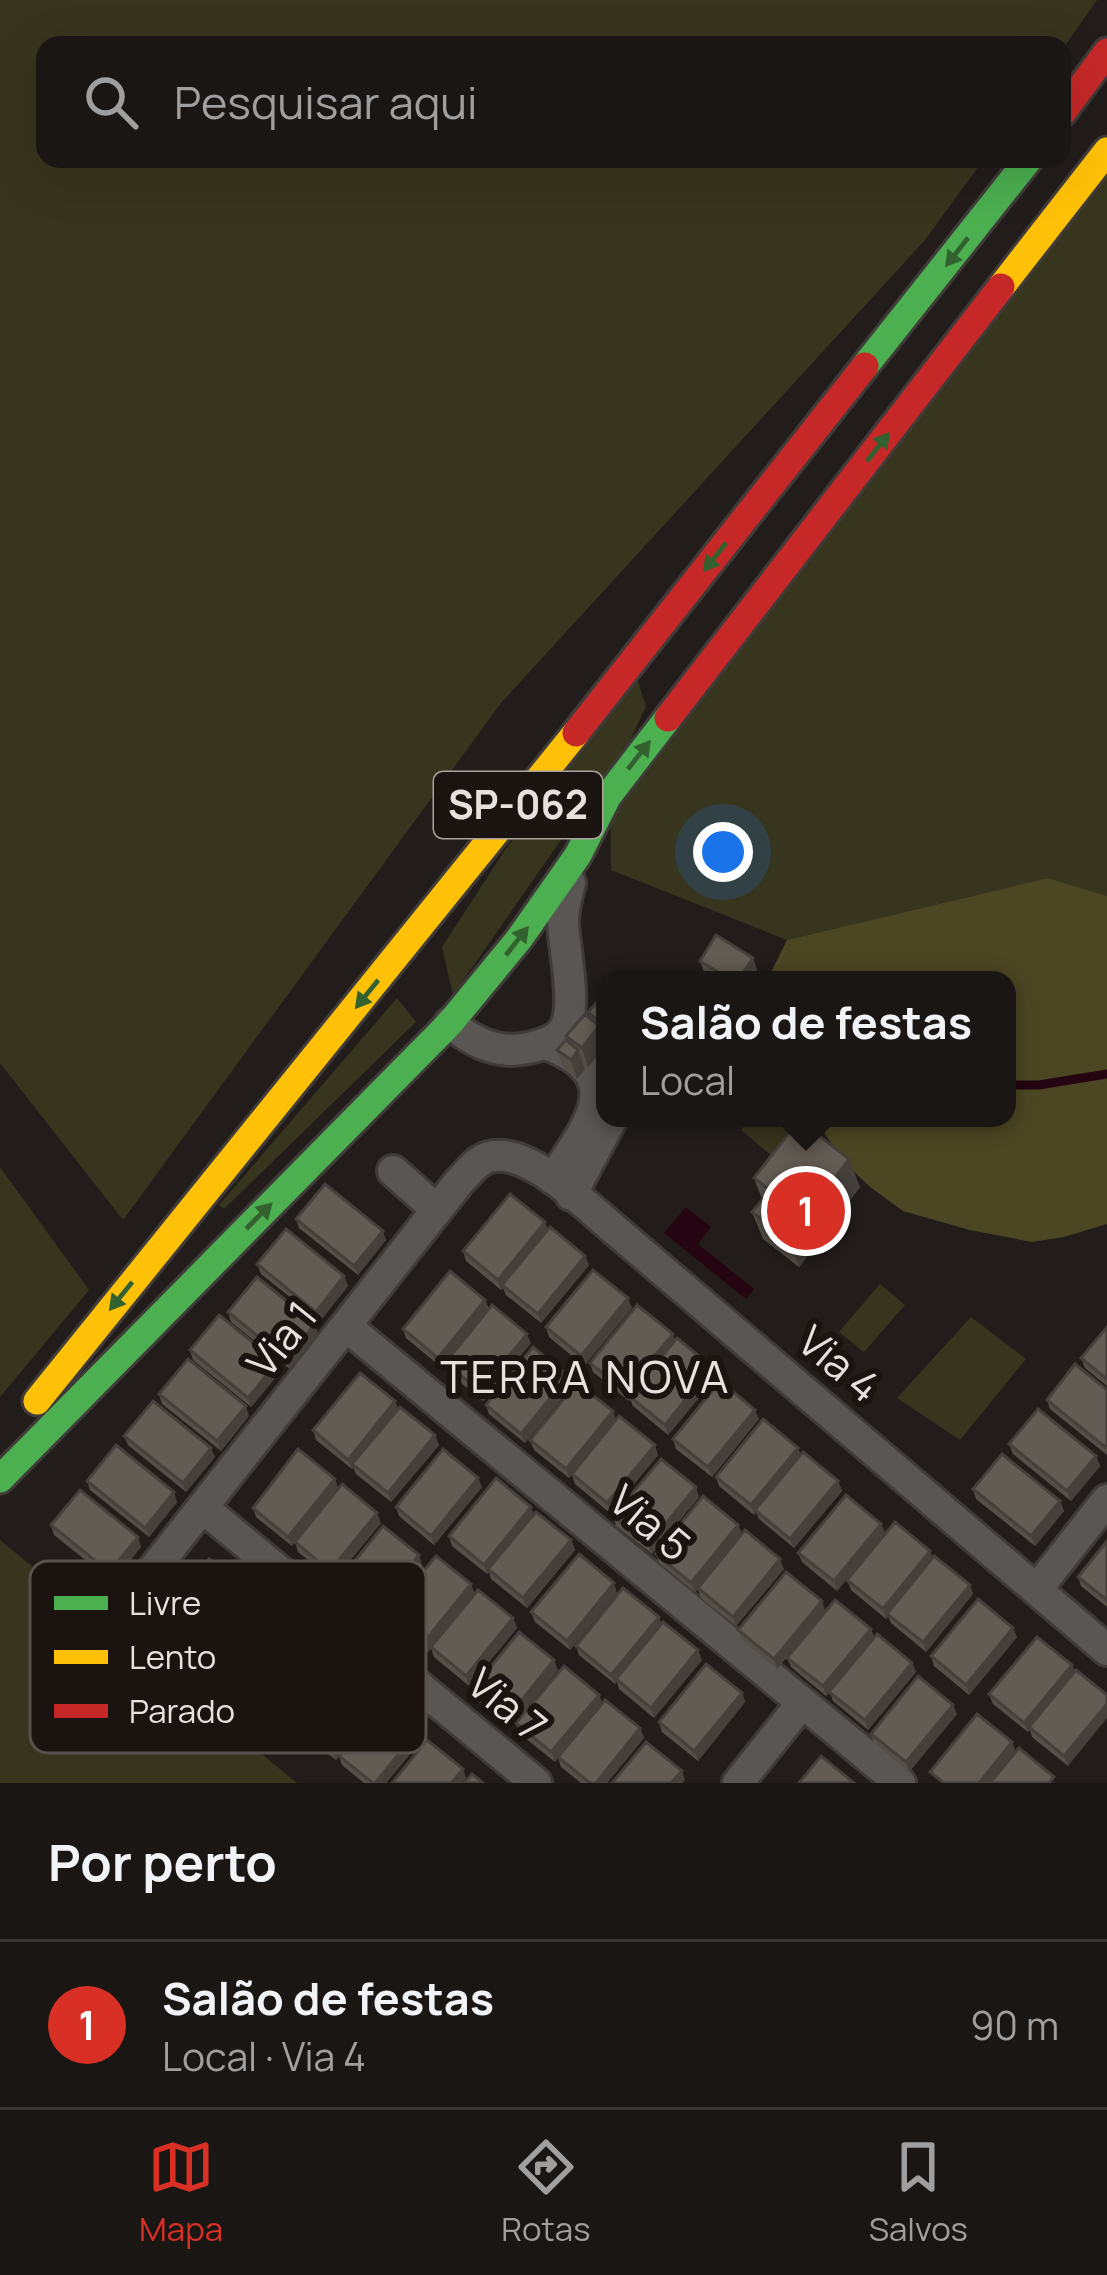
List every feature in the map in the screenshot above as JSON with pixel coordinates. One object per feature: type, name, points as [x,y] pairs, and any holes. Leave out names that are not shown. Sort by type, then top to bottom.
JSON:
[{"type":"main road","points":[[1071,101],[1107,52]]},
{"type":"main road","name":"SP-062","points":[[0,1479],[436,998],[520,939],[578,855],[608,796],[1107,151]]},
{"type":"main road","name":"SP-062","points":[[0,1446],[490,841],[1022,168]]},
{"type":"main road","points":[[436,998],[427,941],[490,841]]},
{"type":"street","points":[[436,998],[479,1043],[509,1051],[544,1043],[563,1032],[570,993],[562,914],[578,855]]},
{"type":"street","points":[[570,993],[581,1022],[595,1034]]},
{"type":"street","points":[[544,1043],[570,1054],[587,1068],[596,1084]]},
{"type":"street","points":[[562,1187],[596,1121]]},
{"type":"street","name":"Via 4","points":[[508,1156],[532,1165],[562,1187],[1107,1650]]},
{"type":"street","name":"Via 1","points":[[160,1561],[459,1182],[480,1161],[508,1156]]},
{"type":"street","points":[[393,1171],[437,1210]]},
{"type":"street","name":"Via 5","points":[[346,1327],[900,1783]]},
{"type":"street","points":[[1037,1589],[1107,1500]]},
{"type":"street","name":"Via 7","points":[[202,1508],[266,1561]]},
{"type":"street","name":"Via 7","points":[[426,1692],[536,1783]]},
{"type":"street","points":[[738,1783],[802,1703]]},
{"type":"shaded area","points":[[0,0],[1097,0],[1071,37],[36,36],[36,168],[977,168],[925,240],[501,703],[123,1220],[0,1063]]},
{"type":"shaded area","points":[[1107,142],[1107,896],[1048,878],[787,940],[611,870],[610,797]]},
{"type":"shaded area","points":[[636,676],[646,706],[630,741],[453,995],[442,947],[505,850]]},
{"type":"shaded area","points":[[1048,878],[1107,896],[1107,1224],[1032,1242],[903,1211],[870,1187],[844,1162],[820,1127],[1016,1127],[1016,971],[772,971],[787,940]]},
{"type":"shaded area","points":[[397,998],[416,1022],[224,1209],[219,1205]]},
{"type":"shaded area","points":[[807,1127],[813,1132],[784,1166],[741,1130]]},
{"type":"shaded area","points":[[0,1167],[89,1290],[0,1397]]},
{"type":"shaded area","points":[[686,1207],[711,1227],[698,1244],[754,1289],[746,1299],[664,1233]]},
{"type":"shaded area","points":[[880,1284],[905,1305],[864,1352],[839,1332]]},
{"type":"shaded area","points":[[971,1317],[1026,1359],[960,1440],[897,1398]]},
{"type":"shaded area","points":[[0,1540],[30,1565],[30,1753],[260,1753],[297,1783],[0,1783]]},
{"type":"building","points":[[716,935],[753,958],[744,971],[716,971],[700,961]]},
{"type":"building","points":[[585,1014],[596,1023],[582,1048],[566,1036]]},
{"type":"building","points":[[566,1040],[578,1050],[571,1060],[557,1050]]},
{"type":"building","points":[[794,1127],[808,1127],[849,1159],[789,1240],[752,1212],[770,1190],[754,1178]]},
{"type":"building","points":[[325,1184],[383,1231],[354,1266],[296,1219]]},
{"type":"building","points":[[510,1194],[545,1222],[498,1280],[463,1251]]},
{"type":"building","points":[[550,1227],[585,1256],[538,1314],[502,1285]]},
{"type":"building","points":[[286,1229],[344,1276],[316,1312],[257,1264]]},
{"type":"building","points":[[593,1270],[628,1298],[581,1356],[546,1327]]},
{"type":"building","points":[[450,1271],[485,1300],[438,1358],[403,1329]]},
{"type":"building","points":[[257,1277],[315,1324],[286,1359],[228,1312]]},
{"type":"building","points":[[492,1305],[527,1334],[480,1391],[445,1363]]},
{"type":"building","points":[[637,1305],[673,1334],[625,1391],[590,1363]]},
{"type":"building","points":[[219,1315],[277,1362],[248,1398],[190,1350]]},
{"type":"building","points":[[1107,1327],[1107,1379],[1081,1358]]},
{"type":"building","points":[[677,1338],[712,1367],[665,1425],[629,1396]]},
{"type":"building","points":[[533,1347],[568,1376],[521,1434],[486,1405]]},
{"type":"building","points":[[188,1359],[246,1406],[217,1441],[159,1394]]},
{"type":"building","points":[[1075,1364],[1107,1390],[1105,1447],[1047,1400]]},
{"type":"building","points":[[360,1373],[395,1401],[348,1460],[313,1430]]},
{"type":"building","points":[[720,1381],[755,1410],[708,1467],[673,1439]]},
{"type":"building","points":[[577,1383],[613,1411],[566,1469],[530,1440]]},
{"type":"building","points":[[153,1401],[211,1448],[183,1483],[124,1436]]},
{"type":"building","points":[[400,1407],[435,1435],[388,1493],[352,1464]]},
{"type":"building","points":[[1038,1409],[1096,1456],[1067,1491],[1009,1444]]},
{"type":"building","points":[[619,1416],[655,1445],[607,1503],[572,1474]]},
{"type":"building","points":[[763,1419],[798,1448],[751,1505],[716,1477]]},
{"type":"building","points":[[116,1445],[174,1492],[145,1528],[87,1481]]},
{"type":"building","points":[[298,1449],[335,1479],[288,1537],[253,1508]]},
{"type":"building","points":[[443,1449],[478,1478],[431,1536],[396,1507]]},
{"type":"building","points":[[803,1452],[838,1481],[790,1539],[755,1510]]},
{"type":"building","points":[[1002,1454],[1060,1501],[1031,1536],[973,1489]]},
{"type":"building","points":[[661,1459],[696,1487],[648,1545],[613,1516]]},
{"type":"building","points":[[496,1478],[531,1507],[484,1565],[449,1536]]},
{"type":"building","points":[[342,1484],[377,1513],[338,1561],[318,1561],[295,1542]]},
{"type":"building","points":[[80,1490],[138,1537],[118,1561],[95,1561],[51,1525]]},
{"type":"building","points":[[846,1495],[881,1524],[834,1581],[798,1553]]},
{"type":"building","points":[[703,1496],[738,1525],[691,1583],[656,1554]]},
{"type":"building","points":[[536,1512],[571,1540],[523,1598],[488,1569]]},
{"type":"building","points":[[895,1522],[930,1551],[883,1609],[847,1580]]},
{"type":"building","points":[[383,1526],[419,1555],[414,1561],[355,1561]]},
{"type":"building","points":[[745,1530],[780,1559],[733,1617],[698,1588]]},
{"type":"building","points":[[1107,1541],[1107,1600],[1078,1577]]},
{"type":"building","points":[[579,1554],[614,1583],[567,1641],[531,1612]]},
{"type":"building","points":[[436,1556],[471,1584],[426,1640],[426,1568]]},
{"type":"building","points":[[934,1556],[970,1585],[923,1642],[887,1614]]},
{"type":"building","points":[[786,1572],[822,1601],[774,1659],[738,1630]]},
{"type":"building","points":[[623,1588],[659,1617],[611,1675],[576,1646]]},
{"type":"building","points":[[478,1590],[513,1618],[466,1676],[431,1647]]},
{"type":"building","points":[[978,1599],[1013,1628],[966,1685],[931,1656]]},
{"type":"building","points":[[835,1600],[871,1629],[823,1686],[787,1658]]},
{"type":"building","points":[[663,1622],[698,1650],[651,1708],[616,1679]]},
{"type":"building","points":[[519,1632],[554,1660],[507,1718],[472,1690]]},
{"type":"building","points":[[877,1634],[912,1663],[865,1720],[829,1692]]},
{"type":"building","points":[[1037,1637],[1072,1665],[1024,1723],[989,1694]]},
{"type":"building","points":[[706,1664],[742,1693],[694,1751],[659,1722]]},
{"type":"building","points":[[564,1666],[599,1695],[551,1752],[516,1723]]},
{"type":"building","points":[[1076,1670],[1107,1695],[1107,1704],[1064,1756],[1029,1727]]},
{"type":"building","points":[[918,1676],[953,1705],[906,1762],[871,1734]]},
{"type":"building","points":[[605,1700],[640,1728],[596,1783],[590,1783],[558,1757]]},
{"type":"building","points":[[977,1714],[1012,1742],[979,1783],[944,1783],[930,1772]]},
{"type":"building","points":[[426,1741],[463,1769],[451,1783],[392,1783],[416,1753],[426,1753]]},
{"type":"building","points":[[646,1742],[682,1771],[671,1783],[612,1783]]},
{"type":"building","points":[[1019,1748],[1054,1777],[1049,1783],[990,1783]]},
{"type":"building","points":[[341,1753],[400,1753],[375,1783],[339,1756]]},
{"type":"building","points":[[821,1756],[854,1783],[799,1783]]},
{"type":"waterway","points":[[1016,1085],[1107,1074]]},
{"type":"traffic: fast","points":[[865,366],[1022,168]]},
{"type":"traffic: fast","points":[[0,1479],[450,1023],[519,939],[578,855],[608,796],[668,718]]},
{"type":"traffic: slow","points":[[1001,287],[1107,151]]},
{"type":"traffic: slow","points":[[37,1401],[576,733]]},
{"type":"traffic: jam","points":[[1071,101],[1107,52]]},
{"type":"traffic: jam","points":[[668,718],[1001,287]]},
{"type":"traffic: jam","points":[[576,733],[865,366]]},
{"type":"place","name":"Salão de festas","points":[[806,1211]]},
{"type":"district","name":"TERRA NOVA","points":[[586,1377]]}]
